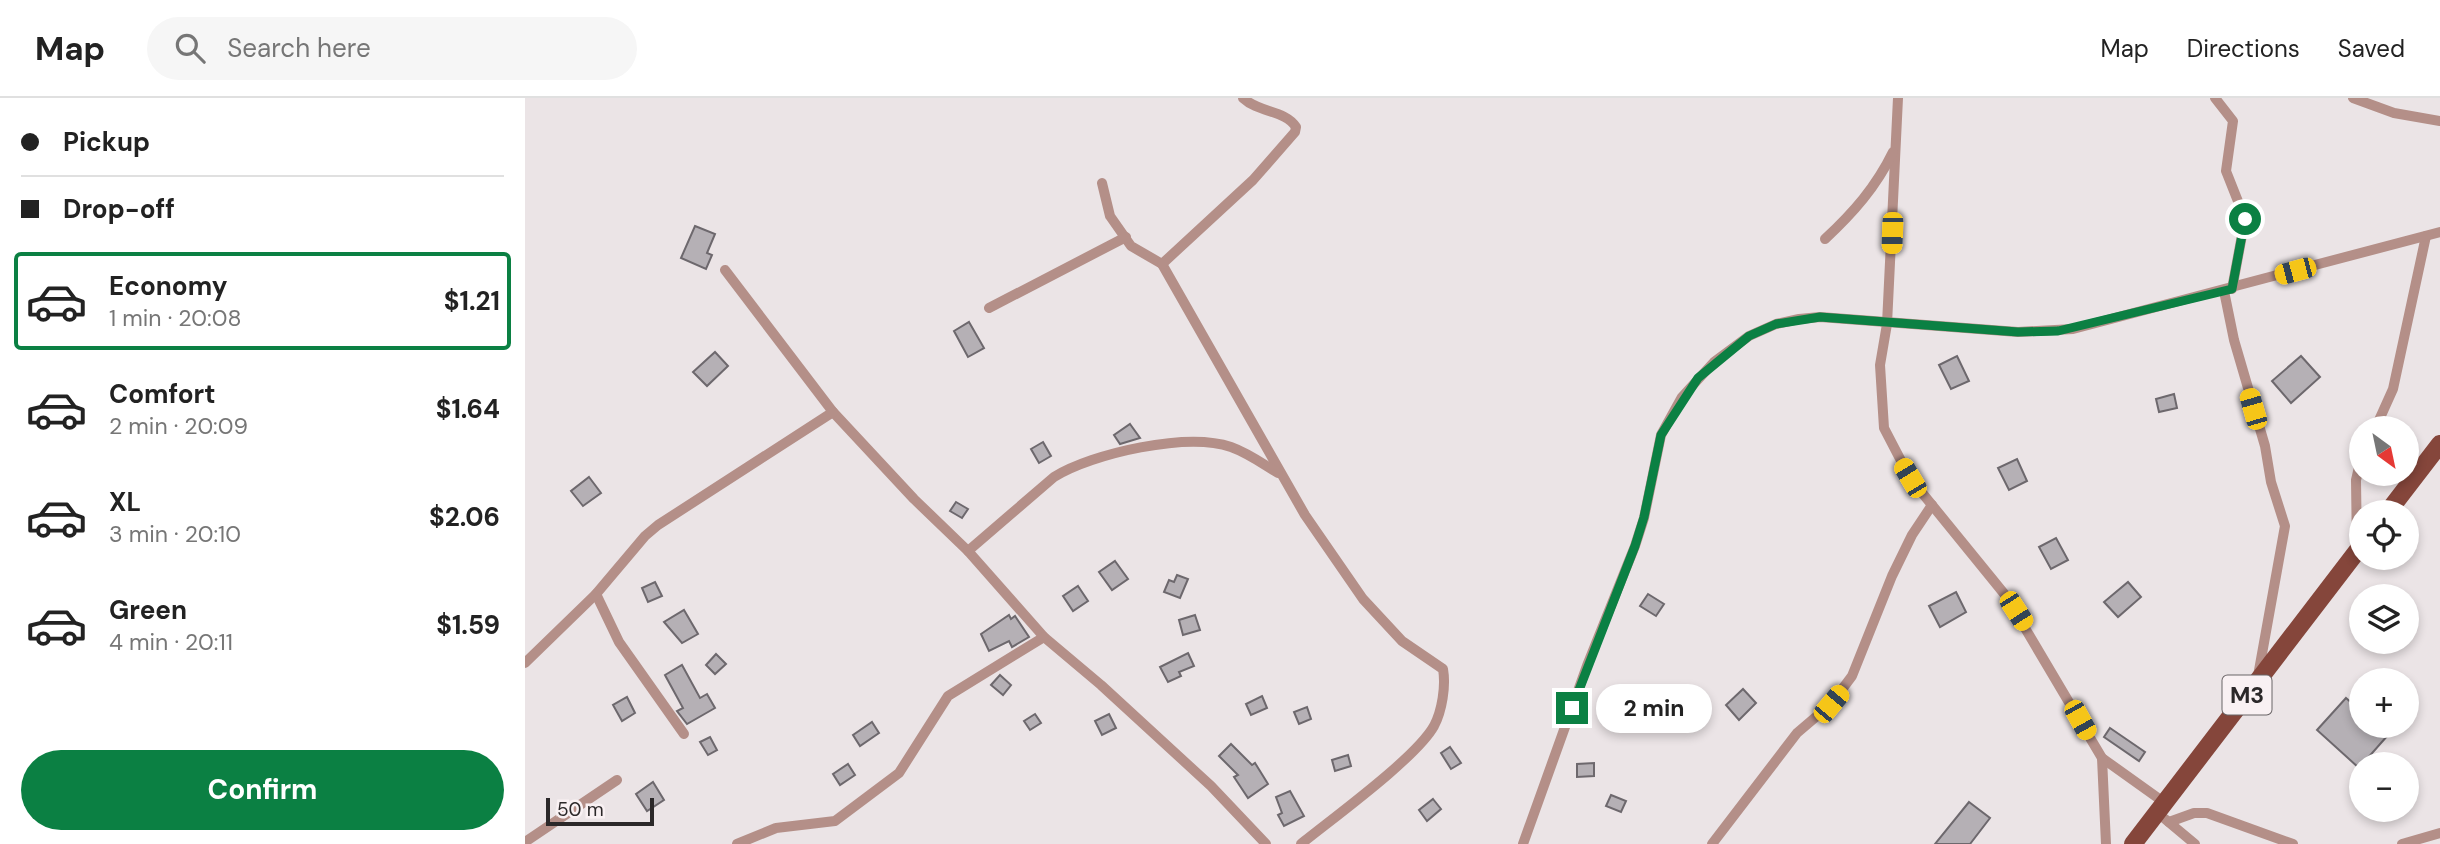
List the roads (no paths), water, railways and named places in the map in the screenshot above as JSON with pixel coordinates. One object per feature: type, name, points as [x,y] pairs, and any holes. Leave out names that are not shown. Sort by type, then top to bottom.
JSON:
[{"type":"main road","points":[[2396,500],[2440,444]]},
{"type":"main road","name":"M3","points":[[2133,844],[2164,813],[2258,681],[2349,561]]},
{"type":"street","points":[[1162,264],[1253,180],[1295,132],[1296,127],[1290,120],[1254,108],[1243,98]]},
{"type":"street","points":[[1898,98],[1887,324],[1879,365],[1884,428],[1910,478],[2006,596],[2102,758],[2164,813],[2192,843]]},
{"type":"street","points":[[2215,98],[2233,121],[2226,171],[2245,219],[2228,290],[2285,526],[2258,681]]},
{"type":"street","points":[[2360,99],[2394,113],[2440,121]]},
{"type":"street","points":[[1825,239],[1873,187],[1896,146]]},
{"type":"street","points":[[1102,183],[1110,216],[1131,246],[1162,264],[1281,474],[1363,599],[1402,641],[1439,664],[1444,676],[1438,716],[1433,728],[1416,748],[1301,844]]},
{"type":"street","points":[[1523,844],[1588,663],[1635,546],[1644,517],[1661,435],[1682,397],[1714,362],[1749,336],[1776,324],[1820,317],[2018,332],[2058,331],[2228,290],[2440,232]]},
{"type":"street","points":[[2381,416],[2393,389],[2426,236]]},
{"type":"street","points":[[989,309],[1126,237]]},
{"type":"street","points":[[725,270],[833,412],[914,499],[968,551],[1044,637],[1101,685],[1211,786],[1266,844]]},
{"type":"street","points":[[525,663],[596,594],[645,536],[658,525],[833,412]]},
{"type":"street","points":[[968,551],[1054,477],[1069,468],[1114,455],[1179,441],[1201,441],[1230,447],[1281,474]]},
{"type":"street","points":[[1712,844],[1797,733],[1831,704],[1852,676],[1892,576],[1912,535],[1932,505]]},
{"type":"street","points":[[596,594],[619,642],[684,734]]},
{"type":"street","points":[[737,844],[776,828],[835,821],[899,773],[948,696],[1044,637]]},
{"type":"street","points":[[2102,758],[2106,844]]},
{"type":"street","points":[[525,842],[617,780]]},
{"type":"street","points":[[2164,813],[2207,813],[2293,844]]},
{"type":"street","points":[[2402,844],[2440,833]]}]
